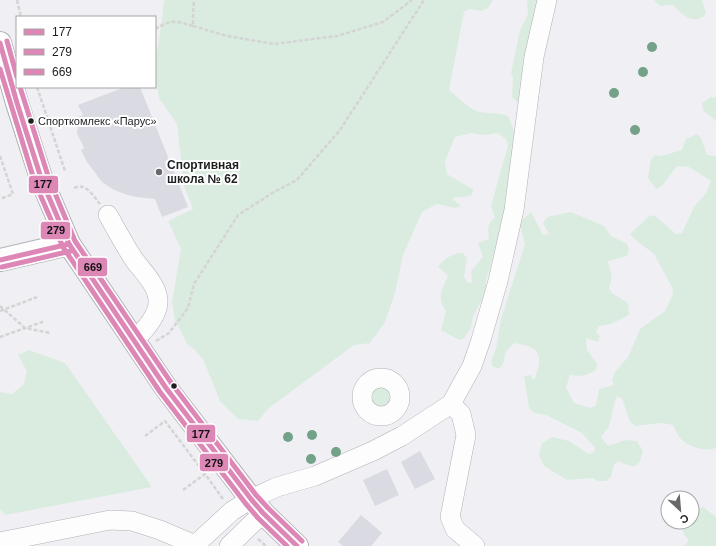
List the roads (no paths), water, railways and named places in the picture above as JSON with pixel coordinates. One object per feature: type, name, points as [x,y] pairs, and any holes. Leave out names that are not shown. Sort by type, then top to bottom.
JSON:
[{"type":"main road","points":[[0,43],[17,103],[42,181],[69,244],[170,394],[257,506],[297,546]]},
{"type":"main road","points":[[0,260],[69,244]]},
{"type":"street","points":[[229,546],[257,506],[277,487],[315,476],[346,464],[402,436],[451,404],[472,366],[498,281],[514,210],[534,57],[547,0]]},
{"type":"street","points":[[108,216],[158,297],[156,312],[137,346]]},
{"type":"street","points":[[451,404],[462,414],[466,435],[450,517],[455,529],[475,546]]},
{"type":"street","points":[[399,405],[413,412],[424,422]]},
{"type":"street","points":[[0,542],[110,520],[132,521],[160,530],[195,545],[232,511],[257,506]]},
{"type":"place","name":"Спорткомлекс «Парус»","points":[[31,121]]},
{"type":"place","name":"Спортивная школа № 62","points":[[159,172]]}]
